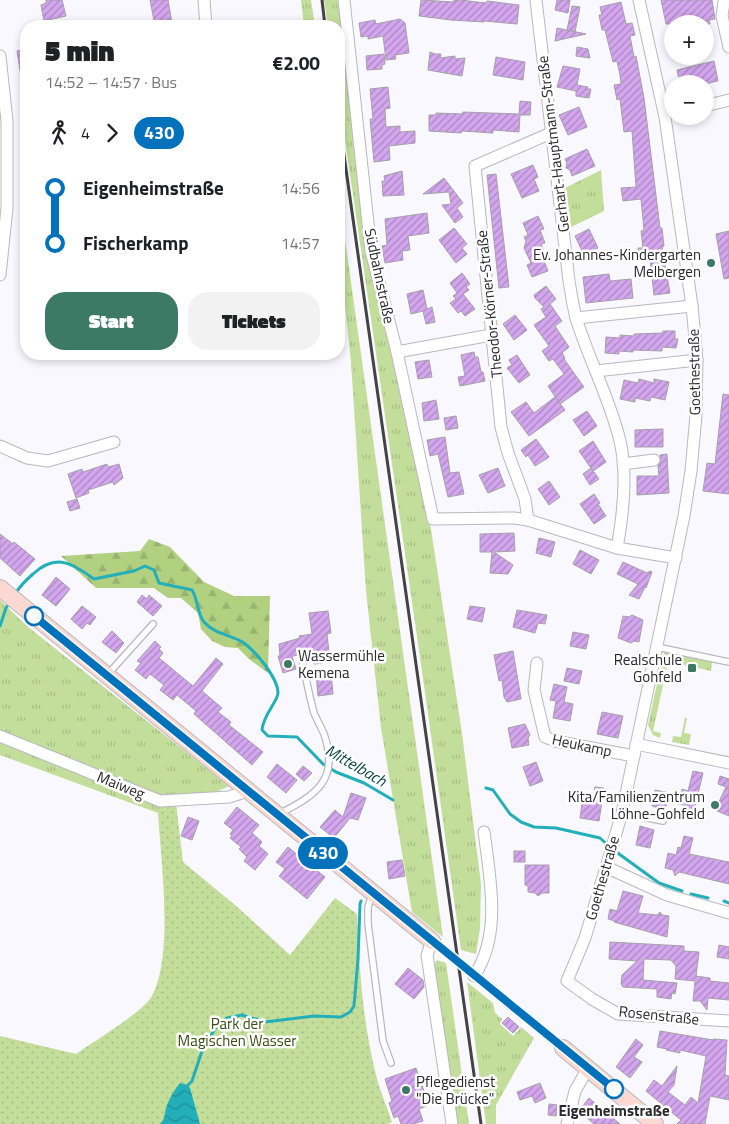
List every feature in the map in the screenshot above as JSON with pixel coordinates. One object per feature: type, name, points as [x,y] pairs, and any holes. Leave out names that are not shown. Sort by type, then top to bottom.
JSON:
[{"type":"street","points":[[204,0],[206,20]]},
{"type":"street","name":"Südbahnstraße","points":[[344,0],[371,251],[397,352],[433,519],[514,518],[528,520]]},
{"type":"street","name":"Gerhart-Hauptmann-Straße","points":[[536,0],[569,280],[576,318],[596,370],[620,443],[623,464],[624,512],[617,548]]},
{"type":"street","name":"Goethestraße","points":[[639,0],[664,97]]},
{"type":"street","points":[[726,0],[722,16],[729,47]]},
{"type":"street","points":[[0,56],[7,122],[7,208],[0,272]]},
{"type":"street","points":[[714,104],[729,100]]},
{"type":"street","name":"Goethestraße","points":[[567,981],[585,938],[622,813],[676,558],[691,471],[696,415],[697,360],[670,125]]},
{"type":"street","name":"Theodor-Körner-Straße","points":[[528,520],[526,499],[508,453],[501,427],[475,166],[551,133]]},
{"type":"street","points":[[576,318],[692,306]]},
{"type":"street","points":[[397,352],[491,335]]},
{"type":"street","points":[[596,370],[697,360]]},
{"type":"street","points":[[0,446],[27,458],[48,462],[114,442]]},
{"type":"street","points":[[623,464],[654,460]]},
{"type":"street","points":[[528,520],[617,548],[676,558]]},
{"type":"street","points":[[3,591],[432,941],[427,955],[452,1124]]},
{"type":"street","name":"Heukamp","points":[[537,663],[534,690],[544,737],[634,756]]},
{"type":"street","name":"Maiweg","points":[[0,736],[160,801],[228,797],[248,791]]},
{"type":"street","points":[[636,744],[729,763]]},
{"type":"street","points":[[474,976],[489,946],[490,880],[484,832]]},
{"type":"street","points":[[606,867],[667,895],[729,912]]},
{"type":"street","name":"Rosenstraße","points":[[567,981],[592,999],[618,1014],[729,1021]]},
{"type":"street","points":[[563,1048],[656,1124]]},
{"type":"street","points":[[567,1124],[575,1091],[588,1068]]},
{"type":"lane","points":[[107,675],[153,624]]},
{"type":"lane","points":[[657,647],[729,662]]},
{"type":"lane","points":[[277,815],[312,794],[326,778],[330,763],[324,735],[315,714],[302,660]]},
{"type":"lane","points":[[622,813],[662,821]]},
{"type":"lane","points":[[373,893],[368,907],[368,924],[383,1040],[390,1063]]},
{"type":"green space","points":[[301,0],[311,0],[314,20],[303,20]]},
{"type":"green space","points":[[324,0],[339,0],[341,20],[327,20]]},
{"type":"green space","points":[[345,55],[360,193],[431,529],[462,733],[481,884],[480,928],[476,954],[461,950],[345,139]]},
{"type":"green space","points":[[601,170],[604,211],[567,229],[563,189]]},
{"type":"green space","points":[[345,240],[443,937],[412,912],[381,728],[366,591],[351,362],[345,306]]},
{"type":"green space","points":[[149,539],[170,547],[204,582],[234,596],[270,596],[268,673],[238,648],[225,647],[212,641],[201,629],[198,613],[181,598],[168,598],[154,588],[96,588],[61,556],[140,551]]},
{"type":"green space","points":[[0,600],[28,627],[229,786],[199,800],[176,803],[158,813],[0,755]]},
{"type":"green space","points":[[664,652],[669,653],[669,662],[653,731],[661,733],[660,738],[653,735],[648,725]]},
{"type":"green space","points":[[670,654],[712,662],[711,671],[671,662]]},
{"type":"green space","points":[[685,718],[687,718],[684,733],[691,734],[689,745],[672,742],[673,736],[681,737]]},
{"type":"green space","name":"Park der Magischen Wasser","points":[[176,803],[183,862],[235,905],[290,955],[335,898],[357,914],[360,974],[368,1036],[378,1081],[392,1122],[388,1124],[0,1124],[0,1036],[76,1054],[139,1010],[152,996],[159,978],[163,957],[164,932],[163,881],[158,813]]},
{"type":"green space","points":[[437,960],[446,963],[469,1124],[455,1124],[432,967]]},
{"type":"green space","points":[[467,982],[493,1003],[495,1013],[502,1019],[500,1024],[513,1036],[521,1027],[534,1038],[496,1105],[496,1124],[486,1124]]},
{"type":"water","points":[[180,1083],[188,1085],[190,1088],[200,1124],[160,1124],[174,1090]]},
{"type":"building","points":[[46,0],[62,0],[66,16],[44,20],[41,5],[46,3]]},
{"type":"building","points":[[150,0],[168,0],[171,20],[154,20]]},
{"type":"building","points":[[421,0],[454,2],[454,0],[460,0],[486,3],[487,1],[519,5],[517,24],[419,16]]},
{"type":"building","points":[[557,0],[570,0],[568,13],[555,10]]},
{"type":"building","points":[[661,0],[712,0],[715,19],[714,15],[664,15]]},
{"type":"building","points":[[621,2],[626,24],[632,23],[635,35],[630,36],[644,98],[660,228],[662,228],[664,246],[662,247],[670,293],[654,295],[650,260],[649,258],[639,259],[638,248],[643,248],[641,231],[644,230],[641,199],[623,201],[621,188],[636,187],[632,131],[624,132],[620,99],[617,100],[614,85],[621,84],[620,75],[617,61],[613,62],[599,15],[602,15],[600,7]]},
{"type":"building","points":[[572,6],[580,7],[575,32],[567,30]]},
{"type":"building","points":[[400,19],[405,23],[409,53],[395,55],[396,59],[386,60],[383,36],[368,39],[368,36],[361,37],[359,23],[375,20],[376,24]]},
{"type":"building","points":[[557,28],[586,34],[555,41]]},
{"type":"building","points":[[577,47],[588,49],[590,58],[576,56]]},
{"type":"building","points":[[20,50],[20,70],[17,51]]},
{"type":"building","points":[[430,52],[441,54],[440,58],[455,56],[455,59],[465,58],[462,76],[428,70]]},
{"type":"building","points":[[384,54],[385,64],[382,65],[382,69],[367,70],[366,56]]},
{"type":"building","points":[[496,57],[525,62],[523,80],[493,75]]},
{"type":"building","points":[[714,61],[718,81],[714,82],[714,75],[678,75],[677,70],[698,65],[714,65]]},
{"type":"building","points":[[563,66],[580,69],[577,85],[591,89],[589,98],[576,96],[576,91],[557,87]]},
{"type":"building","points":[[388,87],[390,108],[385,109],[386,127],[400,126],[400,132],[415,131],[415,143],[389,146],[390,160],[374,162],[370,119],[373,119],[370,89]]},
{"type":"building","points":[[520,101],[531,102],[530,115],[520,115],[519,132],[493,130],[493,133],[429,131],[429,115],[436,115],[436,113],[462,114],[463,112],[519,114]]},
{"type":"building","points":[[579,107],[587,127],[568,135],[559,115]]},
{"type":"building","points":[[587,149],[595,166],[572,176],[570,170],[566,168],[567,163],[565,159]]},
{"type":"building","points":[[533,165],[538,177],[534,179],[539,191],[522,198],[511,174]]},
{"type":"building","points":[[402,171],[404,195],[383,196],[382,181],[385,181],[384,176]]},
{"type":"building","points":[[496,174],[509,287],[499,288],[487,175]]},
{"type":"building","points":[[444,178],[463,203],[457,208],[463,217],[455,223],[442,205],[451,204],[449,192],[423,194]]},
{"type":"building","points":[[427,213],[429,233],[408,236],[410,250],[402,251],[403,260],[385,263],[382,246],[387,245],[385,219]]},
{"type":"building","points":[[538,216],[544,229],[540,230],[545,243],[541,244],[546,257],[543,258],[548,271],[532,277],[527,265],[531,263],[524,248],[526,241],[524,237],[528,235],[523,223]]},
{"type":"building","points":[[454,228],[467,244],[462,248],[467,254],[456,263],[439,240]]},
{"type":"building","points":[[589,229],[598,248],[584,255],[575,236]]},
{"type":"building","points":[[729,231],[729,278],[724,279],[716,234]]},
{"type":"building","points":[[462,273],[470,284],[466,287],[469,290],[463,294],[475,309],[465,316],[461,311],[458,313],[450,303],[456,299],[453,296],[457,293],[450,283]]},
{"type":"building","points":[[609,274],[610,281],[631,279],[633,298],[586,303],[583,277]]},
{"type":"building","points":[[546,286],[556,299],[550,304],[562,321],[555,326],[569,347],[562,353],[564,359],[584,387],[560,404],[548,386],[564,374],[553,359],[549,361],[542,351],[549,346],[534,325],[546,317],[541,309],[544,307],[534,295]]},
{"type":"building","points":[[423,290],[427,309],[432,307],[435,322],[426,324],[423,311],[411,314],[407,294]]},
{"type":"building","points":[[515,315],[527,330],[514,340],[503,324]]},
{"type":"building","points":[[663,331],[675,331],[675,339],[678,339],[676,348],[662,347],[662,351],[633,350],[633,352],[619,351],[619,354],[605,353],[606,337],[620,338],[620,335],[634,336],[634,334],[663,333]]},
{"type":"building","points":[[474,352],[475,357],[478,357],[485,381],[460,386],[458,377],[465,376],[461,355]]},
{"type":"building","points":[[517,355],[530,375],[519,383],[507,368],[512,365],[509,360]]},
{"type":"building","points":[[429,360],[432,377],[418,379],[415,362]]},
{"type":"building","points":[[639,379],[654,383],[654,379],[669,382],[665,400],[651,397],[650,401],[635,398],[635,402],[620,399],[624,380],[638,383]]},
{"type":"building","points":[[723,394],[729,395],[729,494],[703,491],[707,463],[715,464]]},
{"type":"building","points":[[555,397],[565,410],[529,436],[511,412],[526,402],[534,413]]},
{"type":"building","points":[[436,400],[439,419],[424,421],[422,403]]},
{"type":"building","points":[[587,411],[597,426],[584,436],[573,420]]},
{"type":"building","points":[[456,416],[458,428],[446,430],[444,418]]},
{"type":"building","points":[[663,429],[663,447],[635,447],[635,430]]},
{"type":"building","points":[[445,437],[450,473],[459,472],[464,494],[448,497],[438,454],[430,456],[427,440]]},
{"type":"building","points":[[536,439],[549,457],[535,466],[528,455],[526,457],[521,450]]},
{"type":"building","points":[[593,441],[606,462],[593,471],[579,451]]},
{"type":"building","points":[[667,454],[669,493],[637,495],[637,476],[659,476],[660,455]]},
{"type":"building","points":[[107,464],[108,467],[119,464],[123,478],[114,485],[113,482],[88,490],[89,493],[76,498],[68,474],[82,469],[83,472]]},
{"type":"building","points":[[498,468],[505,486],[488,493],[479,475]]},
{"type":"building","points":[[591,468],[599,479],[590,485],[583,474]]},
{"type":"building","points":[[549,481],[560,497],[549,505],[538,489]]},
{"type":"building","points":[[594,494],[606,516],[594,524],[580,504]]},
{"type":"building","points":[[77,499],[80,508],[70,511],[67,502]]},
{"type":"building","points":[[514,533],[515,551],[494,552],[513,565],[508,574],[490,573],[492,552],[480,552],[480,534]]},
{"type":"building","points":[[0,534],[13,544],[14,542],[35,559],[20,576],[0,558]]},
{"type":"building","points":[[539,538],[555,542],[551,557],[536,553]]},
{"type":"building","points":[[580,550],[599,560],[591,574],[573,564]]},
{"type":"building","points":[[623,562],[647,573],[652,572],[646,588],[639,599],[629,595],[638,584],[617,574]]},
{"type":"building","points":[[56,577],[70,589],[56,606],[42,595]]},
{"type":"building","points":[[142,595],[147,599],[149,595],[162,606],[153,616],[137,602]]},
{"type":"building","points":[[82,606],[96,617],[90,625],[87,623],[82,629],[71,619]]},
{"type":"building","points":[[470,606],[485,608],[482,622],[467,619]]},
{"type":"building","points":[[517,610],[547,615],[545,624],[538,623],[535,633],[513,627]]},
{"type":"building","points":[[328,611],[331,633],[327,634],[329,652],[321,652],[323,663],[314,664],[312,654],[292,656],[296,669],[283,673],[278,656],[280,656],[279,644],[300,638],[299,636],[312,634],[309,613]]},
{"type":"building","points":[[632,615],[643,620],[639,642],[634,641],[631,643],[618,638],[623,616],[629,617]]},
{"type":"building","points":[[112,631],[124,643],[116,653],[102,642]]},
{"type":"building","points":[[573,632],[589,635],[586,649],[570,646]]},
{"type":"building","points":[[155,641],[161,647],[159,649],[163,653],[159,658],[193,686],[216,658],[223,664],[202,691],[222,708],[218,712],[231,722],[229,725],[263,752],[252,765],[194,714],[196,711],[177,695],[173,700],[160,690],[164,685],[150,674],[146,679],[135,670],[141,663],[137,661]]},
{"type":"building","points":[[513,651],[521,699],[507,702],[504,697],[502,680],[499,681],[494,655]]},
{"type":"building","points":[[567,668],[582,671],[579,684],[564,681]]},
{"type":"building","points":[[331,672],[333,694],[318,696],[316,674]]},
{"type":"building","points":[[554,684],[567,687],[564,702],[573,704],[570,721],[553,718],[556,701],[550,700]]},
{"type":"building","points":[[602,712],[623,716],[618,738],[597,734]]},
{"type":"building","points":[[525,724],[530,735],[528,738],[529,745],[512,748],[508,728]]},
{"type":"building","points":[[536,762],[543,781],[530,786],[523,767]]},
{"type":"building","points":[[277,764],[297,780],[286,793],[267,777]]},
{"type":"building","points":[[303,766],[312,773],[304,781],[296,774]]},
{"type":"building","points":[[693,771],[703,773],[694,811],[686,808],[687,806],[667,801],[665,810],[652,806],[655,790],[679,795],[682,789],[688,791]]},
{"type":"building","points":[[720,776],[729,779],[729,816],[715,810],[726,787],[718,784]]},
{"type":"building","points":[[595,787],[604,788],[599,821],[580,818],[582,803],[576,802],[577,793],[594,796]]},
{"type":"building","points":[[351,793],[366,798],[358,820],[350,818],[334,838],[320,827],[335,810],[343,817]]},
{"type":"building","points":[[237,807],[259,825],[252,833],[262,842],[259,846],[268,854],[255,870],[244,861],[247,857],[239,849],[241,847],[230,838],[233,830],[224,823]]},
{"type":"building","points":[[188,817],[199,821],[192,840],[181,836]]},
{"type":"building","points":[[640,826],[654,830],[650,848],[636,845]]},
{"type":"building","points":[[684,836],[693,838],[689,854],[729,862],[729,884],[679,872],[675,876],[673,870],[665,868],[668,853],[676,855],[678,847],[681,848]]},
{"type":"building","points":[[288,847],[325,877],[307,899],[279,876],[285,869],[276,862]]},
{"type":"building","points":[[514,851],[525,851],[525,862],[514,862]]},
{"type":"building","points":[[402,860],[405,876],[389,879],[387,862]]},
{"type":"building","points":[[525,865],[549,865],[549,893],[542,893],[538,896],[535,893],[528,892],[528,886],[525,885]]},
{"type":"building","points":[[623,891],[643,896],[638,913],[657,915],[660,912],[662,915],[669,916],[667,937],[608,919],[610,909],[617,911]]},
{"type":"building","points":[[610,942],[684,946],[684,951],[699,952],[696,976],[710,978],[710,981],[729,983],[729,1000],[708,998],[707,1010],[700,1001],[693,1001],[695,981],[675,979],[676,966],[671,960],[644,959],[643,980],[677,983],[675,994],[672,993],[671,999],[657,997],[657,989],[623,987],[621,984],[622,975],[637,961],[609,959]]},
{"type":"building","points":[[719,945],[729,947],[729,959],[717,957]]},
{"type":"building","points":[[408,968],[423,980],[424,987],[414,999],[395,984]]},
{"type":"building","points":[[508,1017],[519,1027],[513,1033],[502,1023]]},
{"type":"building","points":[[660,1031],[713,1040],[727,1040],[725,1075],[729,1076],[729,1100],[710,1096],[705,1124],[677,1124],[681,1120],[646,1091],[654,1080],[662,1086],[677,1066],[674,1085],[668,1092],[685,1105],[691,1097],[698,1103],[706,1056],[680,1050],[680,1053],[657,1047]]},
{"type":"building","points":[[636,1039],[643,1045],[634,1057],[642,1062],[630,1078],[616,1067]]},
{"type":"building","name":"Pflegedienst \"Die Brücke\"","points":[[416,1068],[429,1105],[419,1109],[423,1121],[413,1124],[401,1124],[398,1116],[394,1118],[389,1103],[392,1101],[385,1079]]},
{"type":"building","points":[[540,1083],[546,1098],[535,1103],[532,1096],[520,1100],[517,1092]]},
{"type":"building","points":[[589,1098],[620,1124],[594,1124],[579,1111]]},
{"type":"building","points":[[549,1104],[558,1105],[556,1116],[548,1115]]},
{"type":"waterway","name":"Mittelbach","points":[[15,594],[33,574],[41,568],[57,562],[71,565],[94,579],[134,571],[145,566],[154,570],[159,583],[192,590],[204,622],[218,632],[244,643],[260,659],[274,680],[278,693],[265,719],[262,730],[268,736],[297,737],[323,764],[336,772],[364,783],[393,800]]},
{"type":"waterway","name":"Mittelbach","points":[[0,626],[10,602]]},
{"type":"waterway","name":"Mittelbach","points":[[486,788],[493,790],[510,814],[521,822],[534,827],[556,828],[600,838],[610,847]]},
{"type":"waterway","name":"Mittelbach","points":[[615,851],[659,883],[682,891]]},
{"type":"waterway","name":"Mittelbach","points":[[691,894],[708,898]]},
{"type":"waterway","points":[[188,1085],[192,1081],[203,1048],[217,1026],[227,1018],[242,1015],[265,1022],[314,1016],[341,1017],[350,1012],[354,1006],[361,901]]},
{"type":"waterway","name":"Mittelbach","points":[[724,901],[729,903]]},
{"type":"railway","points":[[322,0],[324,20]]},
{"type":"railway","points":[[345,162],[481,1124]]},
{"type":"bus line","name":"430","points":[[34,616],[614,1089]]},
{"type":"place","name":"Ev. Johannes-Kindergarten Melbergen","points":[[711,263]]},
{"type":"place","name":"Wassermühle Kemena","points":[[288,664]]},
{"type":"place","name":"Realschule Gohfeld","points":[[692,668]]},
{"type":"place","name":"Kita/Familienzentrum Löhne-Gohfeld","points":[[715,805]]},
{"type":"place","name":"Eigenheimstraße","points":[[614,1089]]},
{"type":"place","name":"Pflegedienst \"Die Brücke\"","points":[[406,1090]]}]
